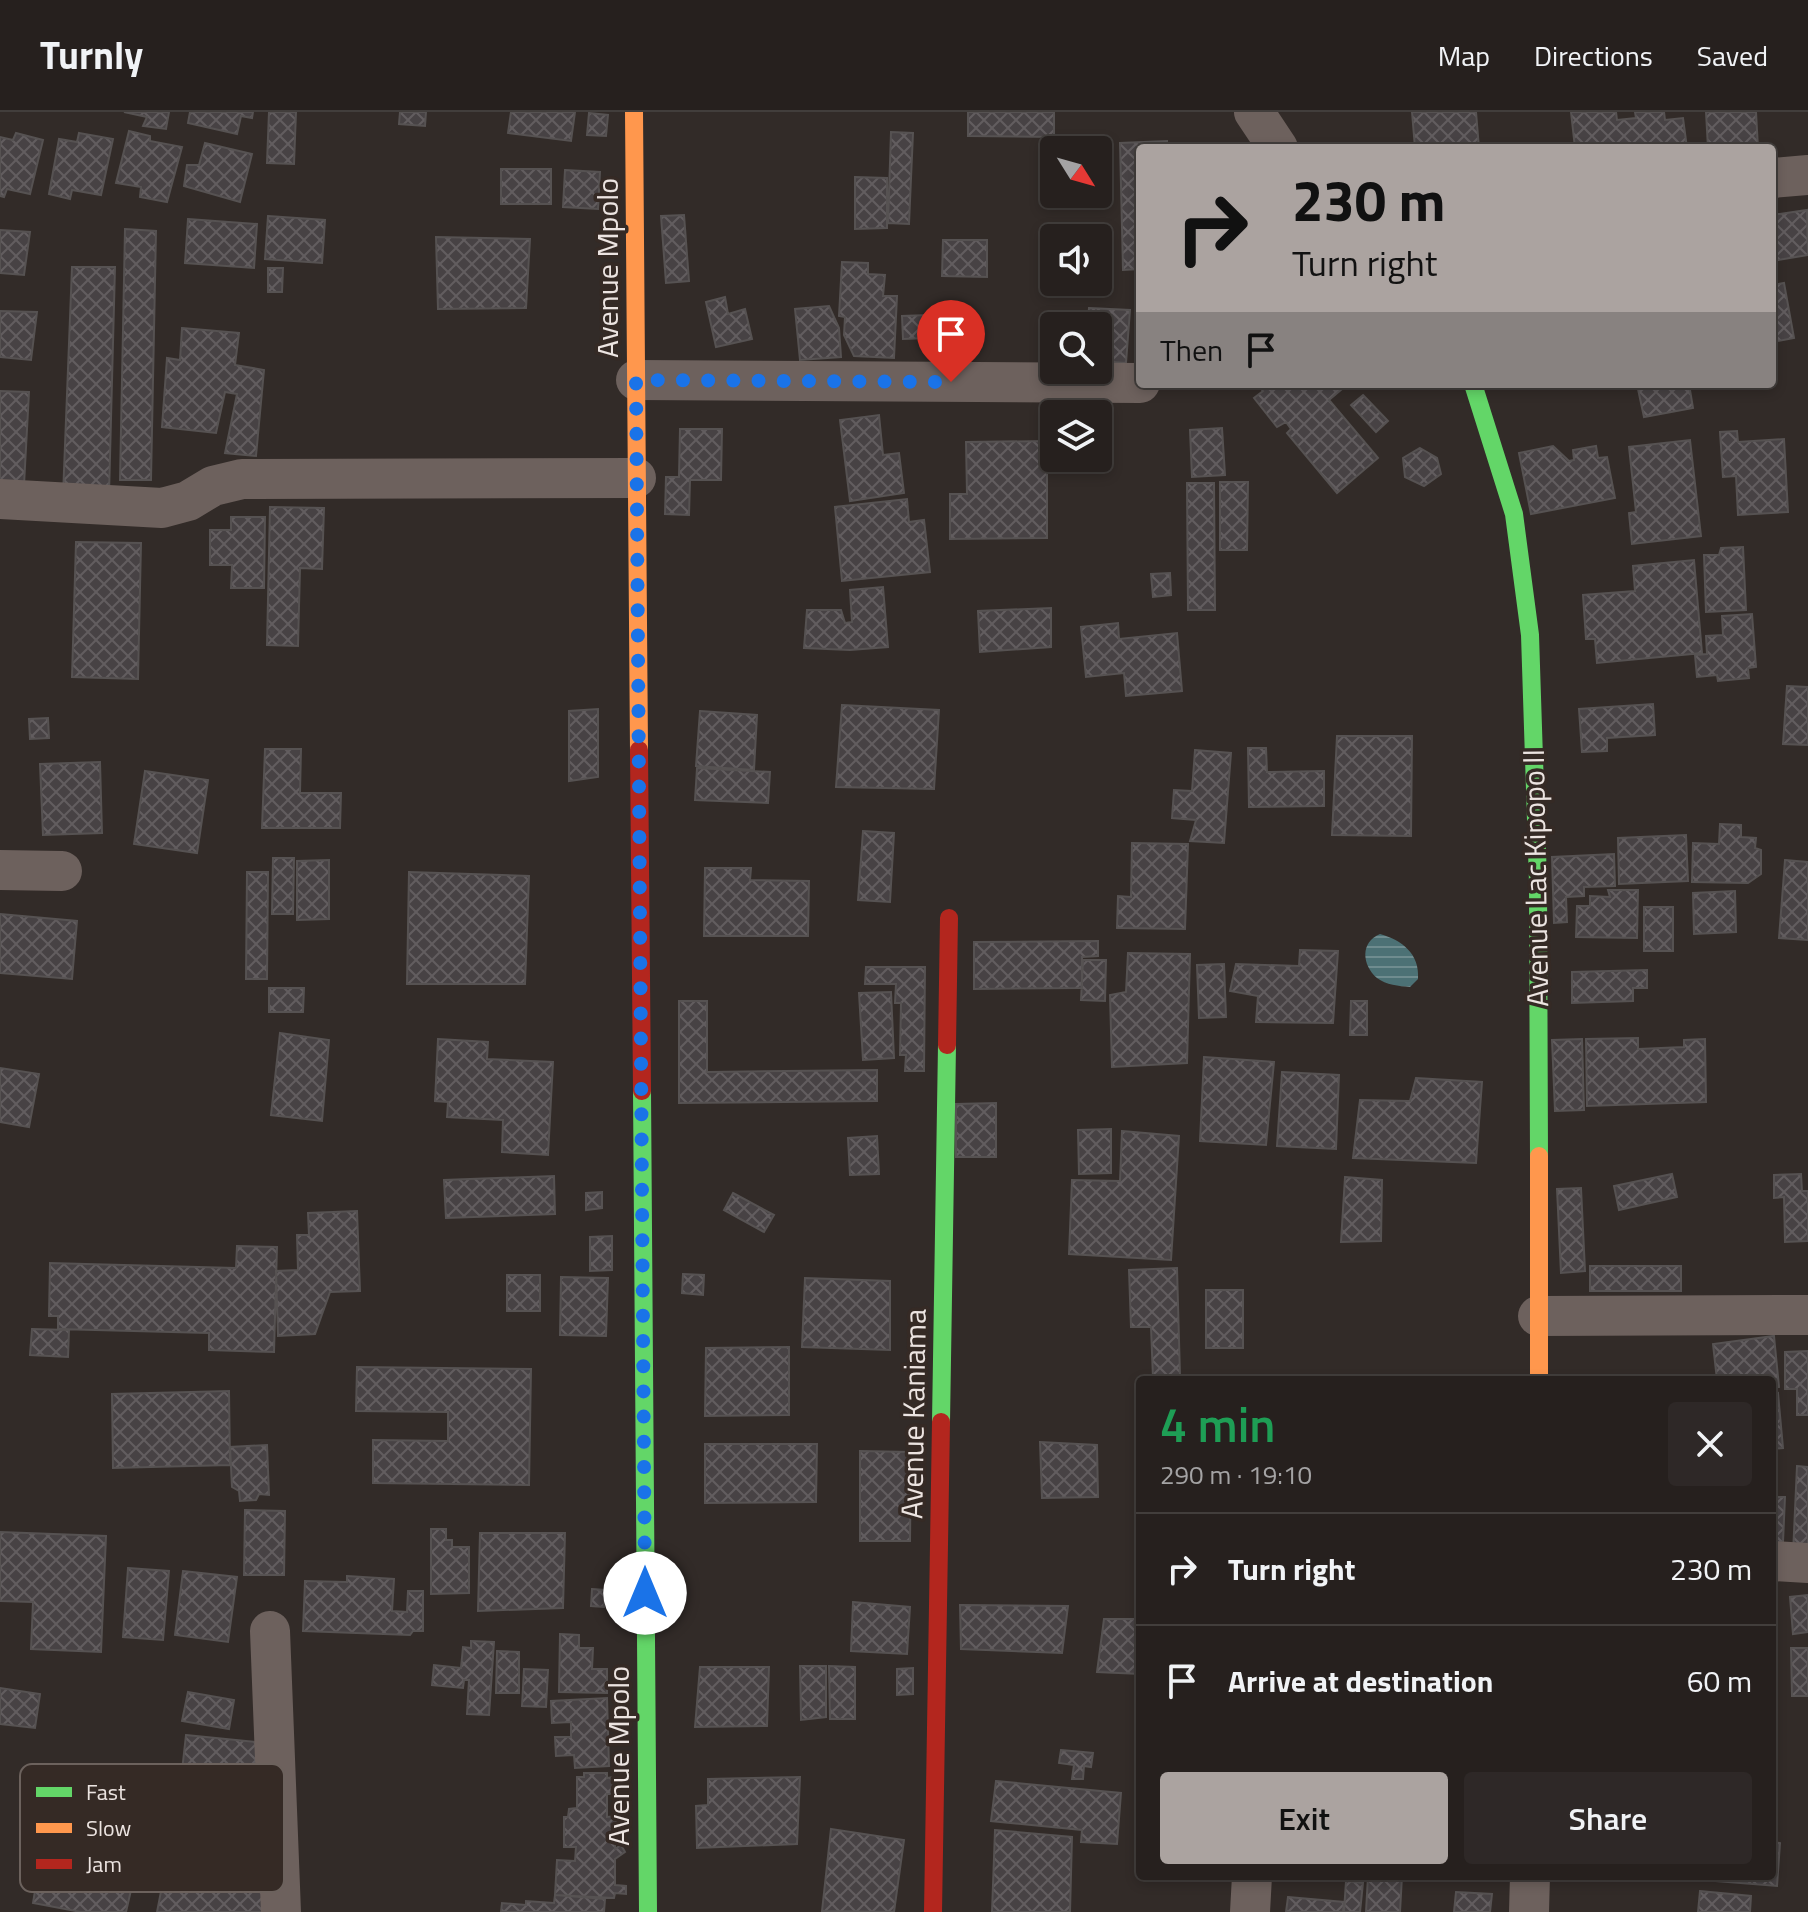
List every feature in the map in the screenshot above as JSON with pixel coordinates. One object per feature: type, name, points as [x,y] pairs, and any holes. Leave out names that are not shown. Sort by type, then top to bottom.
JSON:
[{"type":"street","name":"Avenue Mpolo","points":[[634,112],[648,1912]]},
{"type":"street","points":[[1254,112],[1275,144]]},
{"type":"street","points":[[1776,178],[1808,175]]},
{"type":"street","points":[[636,380],[1136,383]]},
{"type":"street","name":"Avenue Lac Kipopo II","points":[[1474,388],[1514,514],[1530,635],[1538,882],[1539,1376]]},
{"type":"street","points":[[0,499],[162,508],[188,501],[213,486],[242,479],[636,478]]},
{"type":"street","points":[[0,870],[62,871]]},
{"type":"street","name":"Avenue Kaniama","points":[[933,1912],[949,918]]},
{"type":"street","points":[[1538,1316],[1808,1315]]},
{"type":"street","points":[[1776,1561],[1808,1563]]},
{"type":"street","points":[[270,1631],[275,1764]]},
{"type":"street","points":[[1250,1912],[1252,1880]]},
{"type":"street","points":[[1529,1912],[1530,1880]]},
{"type":"street","points":[[280,1892],[281,1912]]},
{"type":"water","points":[[1380,934],[1396,940],[1413,955],[1418,979],[1410,987],[1381,980],[1368,967],[1366,948]]},
{"type":"building","points":[[124,112],[169,112],[166,129],[143,126],[147,117]]},
{"type":"building","points":[[190,112],[253,112],[252,118],[241,116],[237,134],[188,123]]},
{"type":"building","points":[[269,112],[296,112],[294,164],[267,163]]},
{"type":"building","points":[[400,112],[426,112],[425,126],[399,124]]},
{"type":"building","points":[[511,112],[575,112],[571,141],[508,133]]},
{"type":"building","points":[[968,112],[1054,112],[1054,136],[968,136]]},
{"type":"building","points":[[1412,112],[1476,112],[1479,144],[1415,144]]},
{"type":"building","points":[[1571,112],[1616,112],[1617,120],[1636,118],[1635,112],[1664,112],[1665,120],[1683,118],[1686,144],[1575,144]]},
{"type":"building","points":[[1706,112],[1756,112],[1758,144],[1708,144]]},
{"type":"building","points":[[589,113],[608,115],[606,136],[587,135]]},
{"type":"building","points":[[129,131],[150,136],[150,141],[182,147],[167,202],[140,197],[141,187],[116,183]]},
{"type":"building","points":[[891,132],[913,133],[909,224],[888,223]]},
{"type":"building","points":[[16,133],[43,140],[30,194],[7,189],[4,197],[0,196],[0,137],[13,140]]},
{"type":"building","points":[[79,133],[113,139],[101,195],[72,190],[70,199],[49,194],[59,139],[77,142]]},
{"type":"building","points":[[1167,141],[1167,144],[1136,144],[1136,269],[1123,270],[1120,143]]},
{"type":"building","points":[[205,143],[252,154],[240,202],[184,186],[187,165],[199,165]]},
{"type":"building","points":[[501,169],[551,169],[551,204],[501,204]]},
{"type":"building","points":[[565,170],[600,172],[598,209],[563,207]]},
{"type":"building","points":[[855,177],[887,178],[887,228],[855,229]]},
{"type":"building","points":[[1807,210],[1808,255],[1776,260],[1776,214]]},
{"type":"building","points":[[684,215],[689,281],[666,283],[661,216]]},
{"type":"building","points":[[268,216],[325,220],[322,263],[265,259]]},
{"type":"building","points":[[188,219],[257,224],[254,268],[185,263]]},
{"type":"building","points":[[125,229],[156,231],[151,480],[120,480]]},
{"type":"building","points":[[0,230],[30,232],[24,275],[0,273]]},
{"type":"building","points":[[436,237],[530,239],[526,308],[438,309]]},
{"type":"building","points":[[943,240],[987,240],[987,277],[942,276]]},
{"type":"building","points":[[842,262],[868,263],[868,274],[885,275],[883,296],[897,296],[894,358],[854,356],[844,335],[845,317],[839,316]]},
{"type":"building","points":[[72,267],[115,267],[109,495],[63,496]]},
{"type":"building","points":[[268,268],[283,268],[282,292],[268,292]]},
{"type":"building","points":[[1784,283],[1794,338],[1776,341],[1776,284]]},
{"type":"building","points":[[725,297],[728,314],[745,309],[752,339],[716,347],[706,302]]},
{"type":"building","points":[[829,306],[839,328],[841,357],[800,360],[795,309]]},
{"type":"building","points":[[1089,308],[1130,310],[1126,363],[1112,362],[1112,312],[1089,312]]},
{"type":"building","points":[[0,311],[37,312],[31,360],[0,357]]},
{"type":"building","points":[[928,315],[929,338],[903,339],[902,316]]},
{"type":"building","points":[[182,328],[239,333],[235,365],[264,370],[256,456],[225,453],[237,394],[225,392],[216,433],[162,427],[167,358],[180,360]]},
{"type":"building","points":[[1260,388],[1343,388],[1329,400],[1378,458],[1337,493],[1287,433],[1291,429],[1286,422],[1277,427],[1254,398],[1263,391]]},
{"type":"building","points":[[1690,388],[1693,408],[1644,417],[1638,389]]},
{"type":"building","points":[[0,391],[29,392],[24,485],[0,483]]},
{"type":"building","points":[[1363,395],[1388,421],[1376,432],[1351,405]]},
{"type":"building","points":[[879,415],[883,455],[899,453],[904,493],[850,501],[840,420]]},
{"type":"building","points":[[1222,428],[1225,475],[1192,477],[1190,430]]},
{"type":"building","points":[[680,429],[722,429],[721,480],[690,480],[689,515],[665,514],[666,477],[679,477]]},
{"type":"building","points":[[1737,431],[1738,442],[1784,439],[1788,512],[1738,515],[1736,476],[1723,477],[1720,432]]},
{"type":"building","points":[[1690,440],[1701,536],[1632,544],[1629,513],[1636,512],[1629,447]]},
{"type":"building","points":[[1040,441],[1040,472],[1047,472],[1047,538],[950,539],[950,494],[967,494],[966,442]]},
{"type":"building","points":[[1553,446],[1569,461],[1574,460],[1573,450],[1596,446],[1598,458],[1607,457],[1615,498],[1531,514],[1519,453]]},
{"type":"building","points":[[1420,448],[1437,458],[1441,474],[1424,486],[1405,477],[1403,458]]},
{"type":"building","points":[[1220,482],[1248,482],[1247,550],[1220,550]]},
{"type":"building","points":[[1187,483],[1214,483],[1215,610],[1188,610]]},
{"type":"building","points":[[907,499],[909,522],[924,520],[930,572],[842,581],[835,507]]},
{"type":"building","points":[[270,507],[324,508],[322,569],[300,568],[298,646],[267,645]]},
{"type":"building","points":[[231,517],[265,517],[264,588],[231,588],[232,565],[210,565],[210,530],[231,530]]},
{"type":"building","points":[[76,542],[141,543],[138,679],[72,677]]},
{"type":"building","points":[[1743,547],[1746,610],[1706,612],[1704,555],[1719,555],[1721,548]]},
{"type":"building","points":[[1694,560],[1702,653],[1597,663],[1595,639],[1586,639],[1583,595],[1635,591],[1633,566]]},
{"type":"building","points":[[1170,573],[1171,595],[1153,597],[1151,574]]},
{"type":"building","points":[[883,587],[888,647],[850,650],[804,648],[807,610],[841,610],[845,623],[852,622],[850,590]]},
{"type":"building","points":[[1051,608],[1051,647],[980,652],[978,611]]},
{"type":"building","points":[[1752,614],[1756,667],[1748,668],[1749,678],[1718,681],[1717,675],[1697,677],[1695,655],[1707,654],[1706,636],[1723,635],[1722,616]]},
{"type":"building","points":[[1118,623],[1119,639],[1177,633],[1182,691],[1126,696],[1124,673],[1086,677],[1081,627]]},
{"type":"building","points":[[1787,686],[1808,687],[1808,745],[1783,744]]},
{"type":"building","points":[[1653,704],[1655,735],[1607,738],[1607,751],[1582,752],[1579,709]]},
{"type":"building","points":[[842,705],[939,710],[934,789],[836,787]]},
{"type":"building","points":[[598,709],[598,777],[569,781],[569,711]]},
{"type":"building","points":[[700,711],[757,715],[754,770],[696,766]]},
{"type":"building","points":[[48,718],[49,738],[30,739],[29,719]]},
{"type":"building","points":[[1337,736],[1412,736],[1411,836],[1332,835]]},
{"type":"building","points":[[1248,748],[1266,748],[1267,772],[1324,771],[1324,806],[1249,807]]},
{"type":"building","points":[[265,749],[301,749],[300,793],[341,793],[340,828],[262,828]]},
{"type":"building","points":[[1195,750],[1231,753],[1224,843],[1190,841],[1196,820],[1172,818],[1174,790],[1192,791]]},
{"type":"building","points":[[100,762],[102,833],[43,835],[40,764]]},
{"type":"building","points":[[697,768],[770,772],[768,803],[695,800]]},
{"type":"building","points":[[145,771],[208,780],[197,853],[134,844]]},
{"type":"building","points":[[1720,824],[1741,825],[1741,837],[1756,838],[1755,848],[1761,850],[1761,874],[1748,883],[1692,882],[1693,843],[1719,844]]},
{"type":"building","points":[[863,831],[894,833],[890,902],[858,900]]},
{"type":"building","points":[[1686,835],[1688,881],[1619,884],[1618,838]]},
{"type":"building","points":[[1132,843],[1188,844],[1185,929],[1117,928],[1118,896],[1131,897]]},
{"type":"building","points":[[1614,854],[1615,886],[1584,887],[1584,896],[1566,897],[1567,922],[1554,923],[1552,857]]},
{"type":"building","points":[[273,858],[294,858],[293,914],[272,914]]},
{"type":"building","points":[[329,860],[329,919],[297,920],[297,861]]},
{"type":"building","points":[[1785,860],[1808,862],[1808,940],[1779,938]]},
{"type":"building","points":[[705,868],[751,868],[750,880],[809,881],[808,936],[704,936]]},
{"type":"building","points":[[247,872],[268,872],[267,979],[246,979]]},
{"type":"building","points":[[409,872],[529,876],[525,984],[407,984]]},
{"type":"building","points":[[1608,890],[1638,890],[1637,938],[1576,937],[1577,906],[1590,906],[1590,896],[1610,897]]},
{"type":"building","points":[[1735,891],[1736,932],[1694,934],[1693,893]]},
{"type":"building","points":[[1644,907],[1673,907],[1673,951],[1644,951]]},
{"type":"building","points":[[0,914],[77,921],[72,979],[0,973]]},
{"type":"building","points":[[1098,941],[1098,956],[1082,957],[1082,988],[974,989],[974,942]]},
{"type":"building","points":[[1300,950],[1338,951],[1333,1023],[1256,1022],[1258,996],[1230,991],[1236,964],[1299,966]]},
{"type":"building","points":[[1128,953],[1190,954],[1187,1063],[1112,1067],[1110,995],[1126,992]]},
{"type":"building","points":[[1083,960],[1106,960],[1105,1001],[1081,1000]]},
{"type":"building","points":[[1224,964],[1226,1017],[1199,1018],[1197,965]]},
{"type":"building","points":[[866,967],[925,967],[924,1071],[905,1071],[906,1055],[900,1055],[901,1003],[895,1003],[896,984],[865,984]]},
{"type":"building","points":[[1647,970],[1647,988],[1633,988],[1633,1001],[1572,1003],[1572,972]]},
{"type":"building","points":[[269,988],[304,988],[303,1012],[269,1012]]},
{"type":"building","points":[[891,992],[894,1058],[863,1060],[859,993]]},
{"type":"building","points":[[679,1001],[707,1001],[707,1072],[877,1070],[877,1101],[679,1103]]},
{"type":"building","points":[[1351,1001],[1367,1001],[1367,1035],[1350,1035]]},
{"type":"building","points":[[280,1033],[329,1040],[322,1121],[271,1115]]},
{"type":"building","points":[[1638,1038],[1638,1049],[1684,1047],[1684,1040],[1705,1039],[1706,1102],[1587,1106],[1586,1039]]},
{"type":"building","points":[[438,1039],[488,1042],[487,1059],[553,1062],[548,1155],[502,1152],[503,1120],[447,1117],[448,1102],[435,1101]]},
{"type":"building","points":[[1582,1039],[1584,1110],[1555,1111],[1552,1040]]},
{"type":"building","points":[[1204,1057],[1274,1062],[1266,1145],[1200,1141]]},
{"type":"building","points":[[0,1068],[39,1074],[29,1127],[0,1122]]},
{"type":"building","points":[[1282,1072],[1339,1075],[1336,1149],[1277,1146]]},
{"type":"building","points":[[1416,1078],[1482,1082],[1476,1163],[1353,1158],[1360,1100],[1410,1101]]},
{"type":"building","points":[[996,1103],[996,1157],[956,1157],[956,1104]]},
{"type":"building","points":[[1111,1129],[1111,1173],[1079,1174],[1078,1130]]},
{"type":"building","points":[[1122,1131],[1179,1136],[1171,1260],[1069,1254],[1072,1180],[1120,1181]]},
{"type":"building","points":[[877,1136],[879,1174],[850,1175],[848,1138]]},
{"type":"building","points":[[1672,1174],[1677,1197],[1619,1210],[1614,1186]]},
{"type":"building","points":[[1801,1174],[1802,1191],[1808,1191],[1808,1241],[1785,1242],[1784,1197],[1774,1198],[1774,1175]]},
{"type":"building","points":[[554,1176],[555,1214],[446,1218],[444,1180]]},
{"type":"building","points":[[1345,1177],[1382,1180],[1381,1241],[1341,1242]]},
{"type":"building","points":[[1581,1188],[1585,1271],[1561,1273],[1557,1189]]},
{"type":"building","points":[[602,1192],[602,1208],[586,1210],[586,1193]]},
{"type":"building","points":[[733,1193],[774,1215],[764,1232],[724,1210]]},
{"type":"building","points":[[357,1211],[360,1291],[330,1292],[315,1334],[278,1336],[276,1271],[298,1270],[297,1235],[309,1235],[308,1213]]},
{"type":"building","points":[[612,1236],[612,1270],[590,1271],[590,1237]]},
{"type":"building","points":[[237,1246],[277,1247],[274,1352],[209,1350],[209,1333],[58,1329],[58,1316],[49,1316],[50,1263],[236,1268]]},
{"type":"building","points":[[1590,1266],[1681,1266],[1681,1291],[1590,1291]]},
{"type":"building","points":[[1177,1268],[1180,1376],[1153,1376],[1151,1327],[1131,1327],[1129,1270]]},
{"type":"building","points":[[683,1274],[704,1275],[703,1295],[682,1293]]},
{"type":"building","points":[[507,1275],[540,1275],[540,1311],[507,1311]]},
{"type":"building","points":[[561,1277],[608,1278],[606,1336],[560,1335]]},
{"type":"building","points":[[805,1278],[890,1281],[890,1350],[802,1347]]},
{"type":"building","points":[[1206,1290],[1243,1290],[1243,1348],[1206,1348]]},
{"type":"building","points":[[32,1329],[69,1330],[68,1357],[30,1355]]},
{"type":"building","points":[[1774,1336],[1779,1387],[1776,1387],[1776,1376],[1717,1376],[1713,1344]]},
{"type":"building","points":[[789,1347],[789,1415],[705,1416],[706,1348]]},
{"type":"building","points":[[1808,1351],[1808,1415],[1797,1415],[1797,1389],[1785,1389],[1785,1352]]},
{"type":"building","points":[[357,1367],[531,1369],[529,1485],[373,1483],[373,1440],[448,1441],[448,1412],[356,1411]]},
{"type":"building","points":[[229,1391],[230,1465],[113,1468],[112,1394]]},
{"type":"building","points":[[1776,1393],[1783,1448],[1776,1449]]},
{"type":"building","points":[[1040,1442],[1097,1445],[1098,1497],[1042,1498]]},
{"type":"building","points":[[705,1444],[817,1444],[816,1502],[705,1503]]},
{"type":"building","points":[[267,1445],[269,1495],[259,1494],[256,1500],[240,1501],[239,1491],[232,1487],[230,1447]]},
{"type":"building","points":[[860,1451],[911,1452],[910,1541],[860,1541]]},
{"type":"building","points":[[1797,1466],[1808,1467],[1808,1554],[1793,1554]]},
{"type":"building","points":[[1776,1497],[1785,1497],[1783,1542],[1776,1542]]},
{"type":"building","points":[[245,1510],[285,1511],[284,1575],[244,1575]]},
{"type":"building","points":[[431,1529],[446,1529],[446,1540],[452,1540],[452,1547],[469,1547],[469,1593],[431,1594]]},
{"type":"building","points":[[0,1532],[106,1536],[101,1652],[31,1649],[33,1602],[0,1601]]},
{"type":"building","points":[[480,1533],[565,1533],[563,1608],[478,1611]]},
{"type":"building","points":[[128,1568],[169,1571],[163,1640],[123,1637]]},
{"type":"building","points":[[183,1571],[237,1577],[228,1642],[175,1635]]},
{"type":"building","points":[[347,1576],[394,1579],[392,1611],[407,1612],[408,1591],[423,1591],[423,1631],[413,1631],[410,1635],[303,1631],[305,1581],[347,1582]]},
{"type":"building","points":[[592,1589],[605,1590],[604,1607],[591,1606]]},
{"type":"building","points":[[1808,1595],[1808,1632],[1793,1634],[1790,1597]]},
{"type":"building","points":[[853,1602],[910,1607],[907,1654],[851,1651]]},
{"type":"building","points":[[960,1605],[1068,1606],[1062,1653],[961,1649]]},
{"type":"building","points":[[1104,1619],[1136,1619],[1136,1674],[1097,1672]]},
{"type":"building","points":[[560,1634],[579,1635],[579,1648],[593,1648],[592,1669],[607,1669],[607,1693],[559,1692]]},
{"type":"building","points":[[471,1641],[494,1642],[489,1715],[467,1714],[469,1680],[464,1680],[463,1688],[432,1685],[434,1665],[461,1668],[463,1647],[471,1648]]},
{"type":"building","points":[[1791,1648],[1808,1648],[1808,1696],[1792,1696]]},
{"type":"building","points":[[497,1651],[519,1652],[519,1693],[496,1693]]},
{"type":"building","points":[[800,1666],[826,1666],[826,1717],[801,1720]]},
{"type":"building","points":[[829,1666],[855,1667],[855,1719],[830,1719]]},
{"type":"building","points":[[700,1667],[769,1667],[767,1726],[695,1727]]},
{"type":"building","points":[[913,1668],[913,1694],[897,1695],[897,1669]]},
{"type":"building","points":[[524,1669],[548,1670],[546,1707],[522,1706]]},
{"type":"building","points":[[0,1688],[40,1694],[35,1728],[0,1724]]},
{"type":"building","points":[[188,1692],[234,1700],[229,1729],[182,1721]]},
{"type":"building","points":[[607,1698],[609,1766],[575,1768],[574,1755],[556,1756],[555,1737],[571,1737],[571,1722],[552,1723],[551,1701]]},
{"type":"building","points":[[186,1735],[265,1743],[263,1764],[183,1764]]},
{"type":"building","points":[[1061,1750],[1093,1753],[1091,1767],[1084,1766],[1083,1779],[1072,1779],[1074,1765],[1059,1763]]},
{"type":"building","points":[[584,1773],[607,1773],[607,1778],[615,1777],[615,1794],[607,1794],[607,1817],[616,1816],[615,1849],[621,1845],[625,1852],[615,1859],[615,1885],[626,1886],[626,1894],[615,1893],[614,1898],[555,1895],[557,1860],[575,1861],[576,1847],[564,1847],[564,1817],[568,1817],[569,1809],[577,1808],[577,1777],[584,1777]]},
{"type":"building","points":[[800,1777],[797,1844],[697,1848],[696,1806],[708,1805],[708,1779]]},
{"type":"building","points":[[996,1781],[1121,1793],[1117,1844],[1081,1842],[1082,1830],[991,1821]]},
{"type":"building","points":[[831,1829],[904,1840],[894,1912],[822,1911]]},
{"type":"building","points":[[995,1830],[1072,1837],[1070,1912],[992,1912]]},
{"type":"building","points":[[1776,1842],[1780,1843],[1777,1886],[1704,1880],[1776,1880]]},
{"type":"building","points":[[1368,1880],[1402,1880],[1400,1912],[1366,1912]]},
{"type":"building","points":[[1346,1881],[1363,1883],[1360,1912],[1344,1912]]},
{"type":"building","points":[[1700,1891],[1751,1896],[1750,1912],[1698,1912]]},
{"type":"building","points":[[35,1892],[131,1892],[126,1912],[81,1912],[33,1903]]},
{"type":"building","points":[[161,1892],[265,1892],[279,1895],[275,1912],[157,1912]]},
{"type":"building","points":[[1456,1892],[1492,1894],[1490,1912],[1454,1912]]},
{"type":"building","points":[[555,1895],[605,1899],[604,1912],[501,1912],[502,1903],[554,1903]]},
{"type":"building","points":[[1288,1897],[1344,1902],[1343,1912],[1286,1912]]},
{"type":"traffic: fast","points":[[1474,388],[1514,514],[1530,635],[1538,882],[1539,1156]]},
{"type":"traffic: fast","points":[[941,1422],[947,1045]]},
{"type":"traffic: fast","points":[[642,1091],[648,1912]]},
{"type":"traffic: slow","points":[[634,112],[639,750]]},
{"type":"traffic: slow","points":[[1539,1156],[1539,1376]]},
{"type":"traffic: jam","points":[[639,750],[642,1091]]},
{"type":"traffic: jam","points":[[947,1045],[949,918]]},
{"type":"traffic: jam","points":[[933,1912],[941,1422]]},
{"type":"route","points":[[645,1593],[636,380],[951,382]]}]
